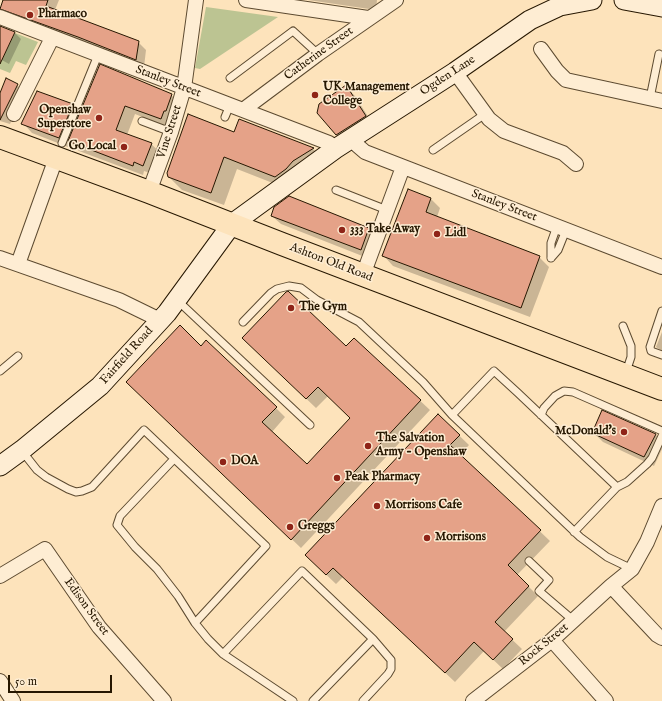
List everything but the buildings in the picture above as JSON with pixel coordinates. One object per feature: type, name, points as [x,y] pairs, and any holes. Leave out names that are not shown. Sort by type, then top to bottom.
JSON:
[{"type":"highway","name":"Ashton Old Road","points":[[0,137],[59,150],[149,192],[662,389]]},
{"type":"street","name":"Vine Street","points":[[149,192],[171,132],[184,88],[196,0]]},
{"type":"street","points":[[246,0],[330,6],[368,18]]},
{"type":"street","name":"Catherine Street","points":[[233,111],[396,0]]},
{"type":"street","name":"Ogden Lane","points":[[232,224],[335,149],[455,72],[530,20],[558,3],[592,0]]},
{"type":"street","points":[[624,0],[662,7]]},
{"type":"street","name":"Stanley Street","points":[[0,17],[184,88],[233,111],[329,143],[335,149]]},
{"type":"street","points":[[14,114],[52,38]]},
{"type":"street","points":[[541,49],[557,71],[566,80],[656,99]]},
{"type":"street","points":[[455,72],[489,119],[504,131],[562,153],[576,164]]},
{"type":"street","name":"Stanley Street","points":[[352,138],[365,152],[662,267]]},
{"type":"street","points":[[18,264],[59,150]]},
{"type":"street","points":[[363,275],[403,167]]},
{"type":"street","name":"Fairfield Road","points":[[0,466],[22,450],[100,386],[160,320],[232,224]]},
{"type":"street","points":[[0,258],[119,300],[160,320]]},
{"type":"street","points":[[632,569],[647,542],[662,506]]},
{"type":"street","name":"Edison Street","points":[[0,576],[45,549],[99,627],[164,701]]},
{"type":"street","name":"Rock Street","points":[[474,701],[552,640],[611,586],[632,569]]},
{"type":"street","points":[[611,586],[657,635],[662,638]]},
{"type":"street","points":[[552,640],[606,701]]},
{"type":"street","points":[[0,681],[13,701]]},
{"type":"lane","points":[[230,78],[293,31],[318,54]]},
{"type":"lane","points":[[656,99],[659,54]]},
{"type":"lane","points":[[59,150],[98,55]]},
{"type":"lane","points":[[433,150],[485,114]]},
{"type":"lane","points":[[142,121],[171,132]]},
{"type":"lane","points":[[336,190],[387,210]]},
{"type":"lane","points":[[243,322],[271,293],[277,289],[289,286],[300,288],[317,300],[359,322],[424,382],[452,415],[574,532],[607,557],[632,569]]},
{"type":"lane","points":[[176,299],[310,425]]},
{"type":"lane","points":[[662,311],[650,347],[651,351],[662,355]]},
{"type":"lane","points":[[623,326],[631,346],[631,357],[625,374]]},
{"type":"lane","points":[[0,371],[18,356]]},
{"type":"lane","points":[[452,415],[494,371],[617,487]]},
{"type":"lane","points":[[541,415],[544,408],[555,396],[564,391],[573,392],[662,431]]},
{"type":"lane","points":[[22,450],[37,470],[68,489],[76,492],[92,487],[144,430],[266,546],[195,623]]},
{"type":"lane","points":[[574,532],[617,487],[627,482],[652,458],[662,436]]},
{"type":"lane","points":[[174,459],[120,516],[117,525],[174,590],[195,623],[208,639],[223,654],[293,701]]},
{"type":"lane","points":[[529,561],[550,580],[540,591],[574,621]]},
{"type":"lane","points":[[223,654],[302,572],[374,639],[392,660],[391,669],[388,674],[363,701]]},
{"type":"lane","points":[[313,701],[374,639]]},
{"type":"green space","points":[[206,7],[278,17],[200,69],[195,68]]},
{"type":"green space","points":[[15,33],[38,42],[26,65],[16,61],[10,73],[0,69],[0,57],[3,58]]},
{"type":"place","name":"Pharmaco","points":[[30,15]]},
{"type":"place","name":"UK Management College","points":[[315,95]]},
{"type":"place","name":"Openshaw Superstore","points":[[99,118]]},
{"type":"place","name":"Go Local","points":[[124,147]]},
{"type":"place","name":"333 Take Away","points":[[342,230]]},
{"type":"place","name":"Lidl","points":[[437,234]]},
{"type":"place","name":"The Gym","points":[[291,308]]},
{"type":"place","name":"McDonald's","points":[[624,432]]},
{"type":"place","name":"The Salvation Army - Openshaw","points":[[368,446]]},
{"type":"place","name":"DOA","points":[[223,462]]},
{"type":"place","name":"Peak Pharmacy","points":[[337,478]]},
{"type":"place","name":"Morrisons Cafe","points":[[377,506]]},
{"type":"place","name":"Greggs","points":[[290,527]]},
{"type":"place","name":"Morrisons","points":[[427,538]]}]
